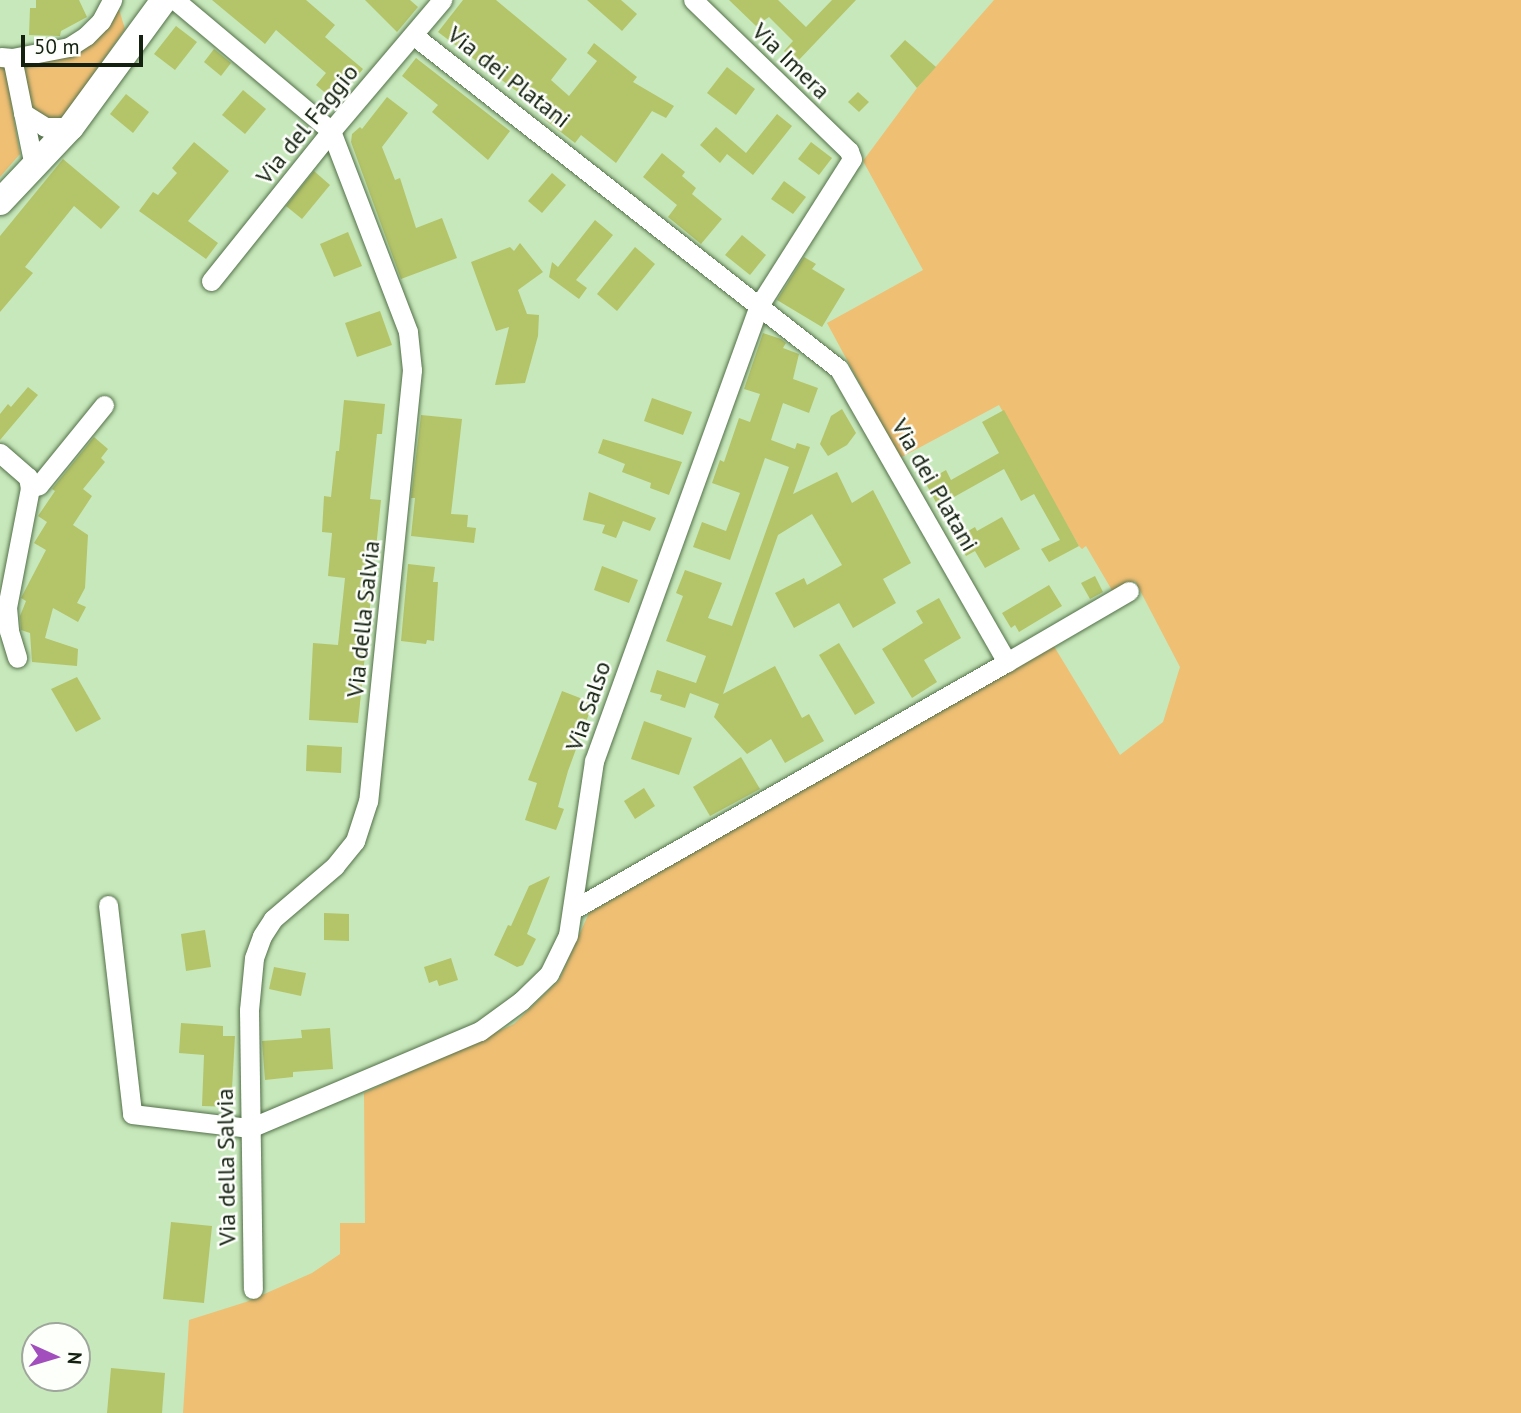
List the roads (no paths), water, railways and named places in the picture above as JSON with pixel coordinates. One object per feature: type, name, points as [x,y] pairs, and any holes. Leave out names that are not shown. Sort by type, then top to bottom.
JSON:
[{"type":"street","points":[[34,166],[23,113],[6,57],[69,47],[86,36],[101,20],[112,0]]},
{"type":"street","points":[[0,202],[71,127],[164,0]]},
{"type":"street","name":"Via della Salvia","points":[[175,0],[331,131],[408,332],[412,370],[368,801],[355,841],[335,866],[273,919],[262,936],[254,958],[249,1010],[253,1289]]},
{"type":"street","name":"Via del Faggio","points":[[211,281],[331,131],[442,0]]},
{"type":"street","name":"Via Imera","points":[[693,0],[849,151],[852,159]]},
{"type":"street","name":"Via dei Platani","points":[[413,35],[839,369],[1007,662]]},
{"type":"street","points":[[23,113],[45,127],[71,127]]},
{"type":"street","name":"Via Salso","points":[[250,1128],[480,1031],[499,1019],[549,974],[568,935],[585,807],[594,761],[758,307],[852,159]]},
{"type":"street","points":[[30,488],[39,485],[104,405]]},
{"type":"street","points":[[0,453],[28,477],[30,488],[8,607],[9,631],[17,658]]},
{"type":"street","points":[[573,911],[1129,591]]},
{"type":"street","points":[[108,905],[132,1114],[250,1128]]}]
